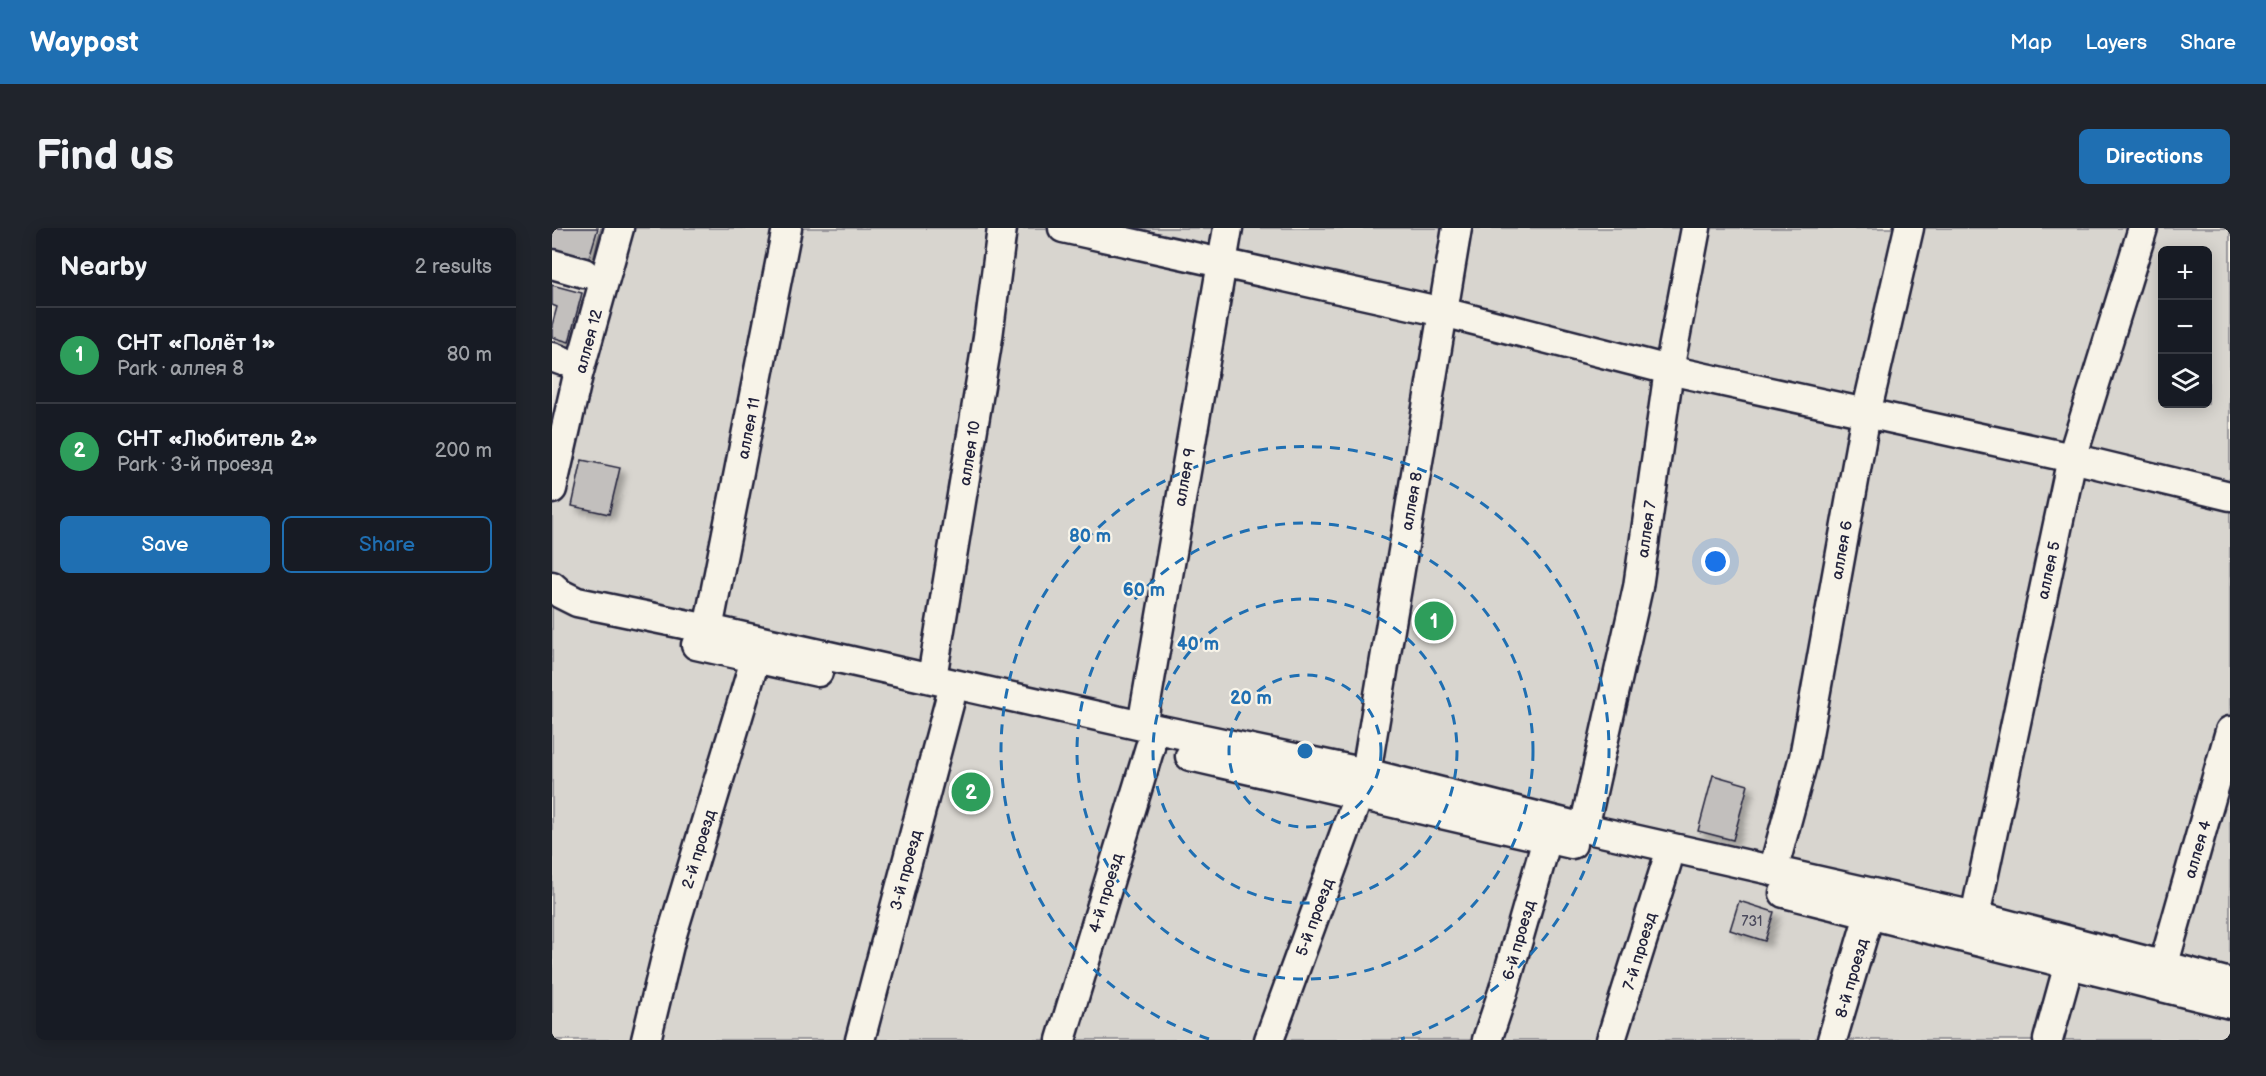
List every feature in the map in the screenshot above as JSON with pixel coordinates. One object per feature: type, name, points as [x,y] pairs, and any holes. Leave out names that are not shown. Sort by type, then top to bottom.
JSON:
[{"type":"street","name":"аллея 12","points":[[552,489],[578,375],[619,228]]},
{"type":"street","name":"аллея 11","points":[[708,628],[788,228]]},
{"type":"street","name":"аллея 10","points":[[932,678],[988,337],[1002,228]]},
{"type":"street","points":[[1063,228],[1443,312],[1669,370],[2072,458],[2230,496]]},
{"type":"street","name":"аллея 9","points":[[1146,736],[1228,228]]},
{"type":"street","name":"аллея 8","points":[[1362,784],[1457,228]]},
{"type":"street","name":"аллея 7","points":[[1584,828],[1638,587],[1669,370],[1696,228]]},
{"type":"street","name":"аллея 6","points":[[1773,872],[1804,757],[1866,414],[1909,228]]},
{"type":"street","name":"аллея 5","points":[[1975,916],[2072,458],[2143,228]]},
{"type":"street","points":[[552,264],[584,273]]},
{"type":"street","points":[[552,586],[561,594],[577,602],[708,628],[932,678],[1146,736]]},
{"type":"street","points":[[552,613],[561,613],[755,660],[950,700],[1146,736],[1362,784],[1584,828],[1975,916],[2230,984]]},
{"type":"street","name":"2-й проезд","points":[[646,1040],[670,941],[755,660]]},
{"type":"street","name":"3-й проезд","points":[[860,1040],[950,700]]},
{"type":"street","name":"аллея 4","points":[[2163,967],[2230,731]]},
{"type":"street","name":"4-й проезд","points":[[1061,1040],[1146,736]]},
{"type":"street","points":[[1362,784],[1547,839],[1667,862],[1869,915],[2230,1004]]},
{"type":"street","name":"5-й проезд","points":[[1269,1040],[1362,784]]},
{"type":"street","name":"6-й проезд","points":[[1486,1040],[1503,992],[1547,839]]},
{"type":"street","name":"7-й проезд","points":[[1611,1040],[1667,862]]},
{"type":"street","name":"8-й проезд","points":[[1832,1040],[1869,915]]},
{"type":"street","points":[[2048,1040],[2069,964]]},
{"type":"shaded area","points":[[552,228],[601,228],[552,430]]},
{"type":"shaded area","points":[[601,228],[2230,228],[2230,1040],[552,1040],[552,430]]},
{"type":"building","points":[[552,228],[598,228],[588,261],[552,251]]},
{"type":"building","points":[[552,285],[582,293],[569,342],[552,337],[552,325],[557,307],[552,305]]},
{"type":"building","points":[[582,460],[620,468],[609,514],[572,506]]},
{"type":"building","points":[[1713,775],[1748,785],[1733,840],[1698,831]]},
{"type":"building","points":[[1739,901],[1774,912],[1765,941],[1730,930]]},
{"type":"place","name":"СНТ «Полёт 1»","points":[[1434,621]]},
{"type":"place","name":"СНТ «Любитель 2»","points":[[971,792]]}]
